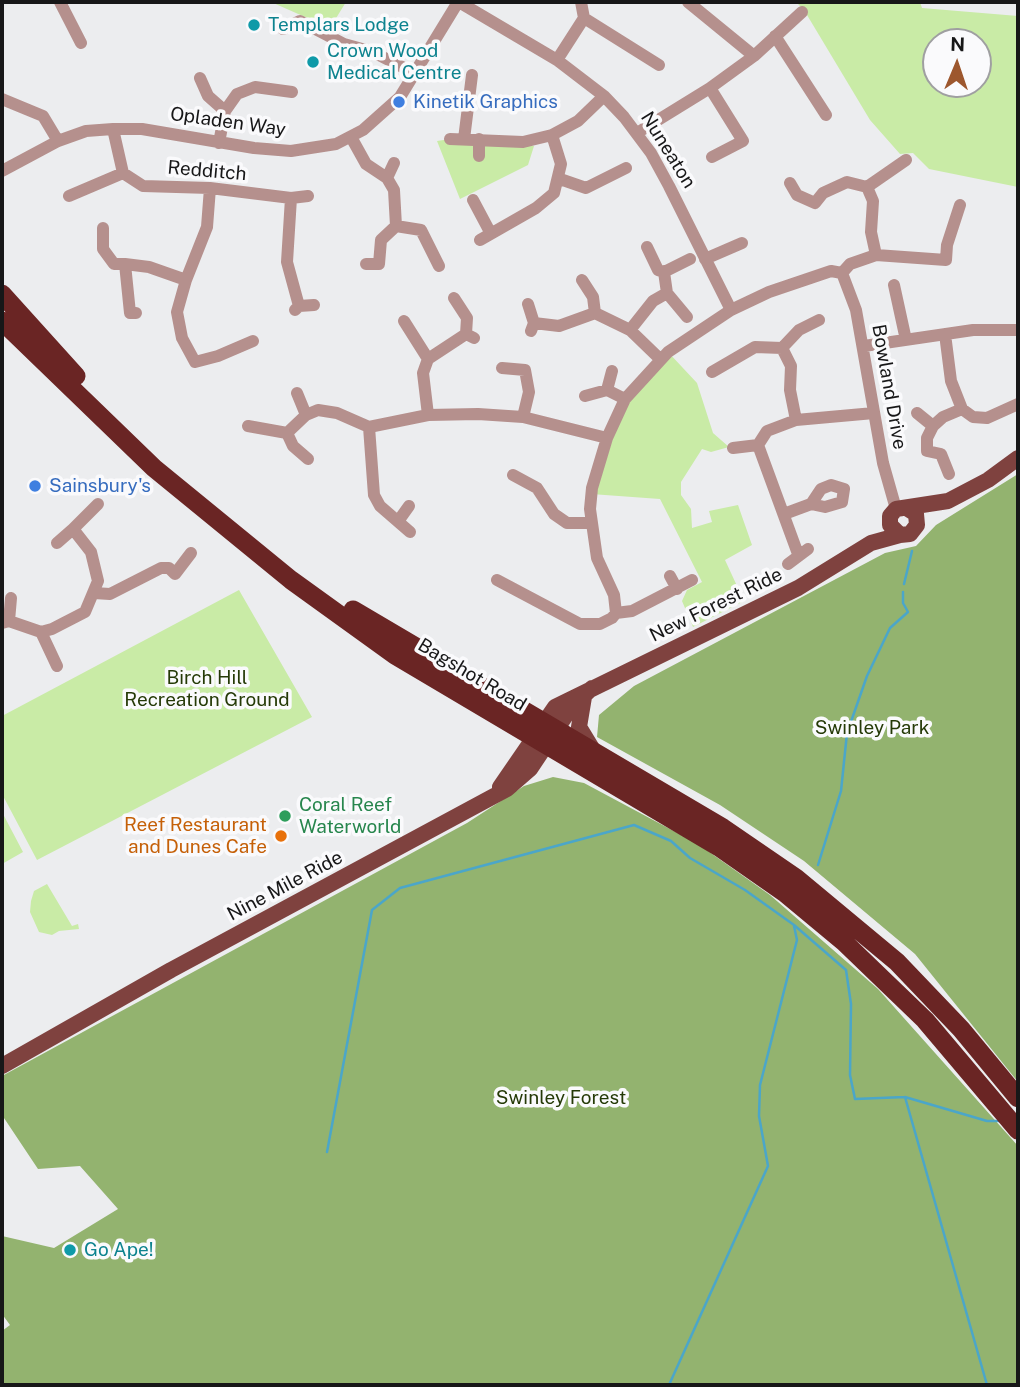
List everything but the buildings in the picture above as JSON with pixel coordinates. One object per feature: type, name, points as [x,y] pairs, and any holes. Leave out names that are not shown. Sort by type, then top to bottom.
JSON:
[{"type":"highway","points":[[2,294],[159,464]]},
{"type":"highway","points":[[2,321],[159,464]]},
{"type":"highway","name":"Bagshot Road","points":[[159,464],[336,598],[719,847],[785,893],[844,942],[925,1020],[1018,1130]]},
{"type":"highway","name":"Bagshot Road","points":[[159,464],[240,541],[395,655],[545,734],[593,751],[691,809],[796,878],[870,939],[943,1009],[1018,1098]]},
{"type":"main road","points":[[903,515],[948,501],[988,480],[1018,458]]},
{"type":"main road","name":"New Forest Ride","points":[[545,734],[555,707],[798,588],[855,552],[903,515],[912,532],[855,552]]},
{"type":"main road","points":[[588,692],[579,727],[593,751]]},
{"type":"main road","name":"Nine Mile Ride","points":[[2,1066],[171,970],[517,782],[545,734]]},
{"type":"main road","name":"Nine Mile Ride","points":[[2,1055],[148,977],[171,970]]},
{"type":"street","name":"Nuneaton","points":[[459,2],[557,60],[604,96],[637,133],[676,198],[731,310]]},
{"type":"street","name":"Opladen Way","points":[[2,182],[8,169],[58,141],[86,131],[142,130],[219,143],[291,150],[321,148],[351,137],[380,117],[416,74],[459,2]]},
{"type":"street","points":[[557,60],[584,18],[581,2]]},
{"type":"street","points":[[688,2],[754,56]]},
{"type":"street","points":[[48,10],[61,4],[81,43]]},
{"type":"street","points":[[637,133],[710,88],[754,56],[802,12]]},
{"type":"street","points":[[584,18],[659,65]]},
{"type":"street","points":[[283,29],[300,21],[344,44],[373,52],[416,74]]},
{"type":"street","points":[[775,36],[826,115]]},
{"type":"street","points":[[200,78],[208,96],[225,111]]},
{"type":"street","points":[[464,139],[473,82]]},
{"type":"street","points":[[219,143],[225,111],[237,94],[256,88],[292,92]]},
{"type":"street","points":[[710,88],[743,141],[712,157]]},
{"type":"street","points":[[450,139],[523,142],[552,135],[578,121],[604,96]]},
{"type":"street","points":[[2,99],[43,116],[58,141]]},
{"type":"street","points":[[69,196],[123,173],[113,129]]},
{"type":"street","points":[[473,200],[485,236],[536,208],[554,193],[560,179],[561,164],[552,135]]},
{"type":"street","points":[[351,137],[366,164],[387,178],[394,190],[396,226]]},
{"type":"street","points":[[479,139],[479,156]]},
{"type":"street","points":[[790,183],[797,195],[815,203],[823,193],[847,182],[867,187],[906,160]]},
{"type":"street","points":[[387,178],[394,163]]},
{"type":"street","points":[[560,179],[586,188],[626,167]]},
{"type":"street","name":"Redditch","points":[[123,173],[144,186],[210,188],[292,198],[308,196]]},
{"type":"street","points":[[867,187],[873,201],[871,232],[876,256]]},
{"type":"street","points":[[210,188],[207,227],[177,312],[182,338],[195,362],[218,356],[253,341]]},
{"type":"street","points":[[292,198],[287,262],[297,308],[314,305]]},
{"type":"street","points":[[616,613],[614,595],[597,558],[589,523],[592,488],[607,438],[625,400],[660,359],[731,310],[769,292],[831,271],[842,273],[850,264],[876,256],[946,260],[947,244],[960,205]]},
{"type":"street","points":[[366,264],[379,264],[381,240],[396,226]]},
{"type":"street","points":[[396,226],[421,230],[439,266]]},
{"type":"street","points":[[103,228],[103,249],[114,264],[149,267],[186,281]]},
{"type":"street","points":[[705,259],[743,243]]},
{"type":"street","points":[[647,247],[658,270],[664,272],[690,259]]},
{"type":"street","points":[[125,264],[128,314]]},
{"type":"street","points":[[664,272],[667,293],[687,317]]},
{"type":"street","name":"Bowland Drive","points":[[842,273],[850,290],[864,345],[874,413],[903,515]]},
{"type":"street","points":[[582,281],[593,297],[595,313]]},
{"type":"street","points":[[894,285],[906,340]]},
{"type":"street","points":[[630,330],[653,301],[667,293]]},
{"type":"street","points":[[428,415],[423,373],[428,359],[470,336],[467,318],[454,298]]},
{"type":"street","points":[[528,304],[532,327],[559,326],[595,313],[630,330],[660,359]]},
{"type":"street","points":[[712,372],[755,347],[782,348],[799,330],[819,320]]},
{"type":"street","points":[[404,321],[428,359]]},
{"type":"street","points":[[864,345],[972,330],[1018,330]]},
{"type":"street","points":[[945,334],[951,381],[962,409],[973,416],[987,418],[1018,404]]},
{"type":"street","points":[[782,348],[791,366],[790,390],[796,420]]},
{"type":"street","points":[[502,368],[525,370],[529,392],[523,417]]},
{"type":"street","points":[[607,390],[612,371]]},
{"type":"street","points":[[585,396],[607,390],[625,400]]},
{"type":"street","points":[[297,393],[306,415]]},
{"type":"street","points":[[948,474],[941,454],[927,451],[927,438],[933,426],[943,416],[962,409]]},
{"type":"street","points":[[282,432],[306,415],[317,411],[337,413],[369,427],[428,415],[523,417],[607,438]]},
{"type":"street","points":[[758,445],[767,431],[796,420],[874,413]]},
{"type":"street","points":[[917,413],[933,426]]},
{"type":"street","points":[[248,426],[282,432],[308,459]]},
{"type":"street","points":[[369,427],[374,495],[380,506],[410,532]]},
{"type":"street","points":[[733,448],[758,445]]},
{"type":"street","points":[[758,445],[784,514],[803,552],[788,564]]},
{"type":"street","points":[[513,475],[537,488],[554,514],[567,523],[589,523]]},
{"type":"street","points":[[57,543],[98,503]]},
{"type":"street","points":[[784,514],[811,504]]},
{"type":"street","points":[[399,520],[409,506]]},
{"type":"street","points":[[11,598],[5,622],[41,632],[85,612],[98,581],[92,552],[73,529]]},
{"type":"street","points":[[93,593],[110,594],[161,568],[169,568],[175,574],[191,553]]},
{"type":"street","points":[[670,576],[677,589]]},
{"type":"street","points":[[497,580],[580,624],[600,624],[616,613],[632,611],[692,580]]},
{"type":"street","points":[[41,632],[57,666]]},
{"type":"green space","points":[[271,2],[346,2],[330,28]]},
{"type":"green space","points":[[796,2],[920,2],[922,8],[1018,16],[1018,187],[929,169],[913,153],[900,154],[870,120],[804,10]]},
{"type":"green space","points":[[450,139],[534,146],[528,165],[460,199],[437,141]]},
{"type":"green space","points":[[668,352],[697,383],[713,433],[729,447],[711,452],[702,449],[681,482],[681,495],[691,509],[692,528],[712,522],[709,511],[738,505],[752,545],[725,560],[744,601],[693,627],[682,601],[687,590],[702,582],[660,499],[591,494],[625,399]]},
{"type":"green space","name":"Swinley Park","points":[[1018,474],[1018,1082],[915,954],[804,861],[720,805],[597,737],[599,715],[634,686],[885,553],[916,546],[936,525]]},
{"type":"green space","name":"Birch Hill Recreation Ground","points":[[239,590],[312,717],[37,860],[2,794],[2,716]]},
{"type":"green space","name":"Swinley Forest","points":[[553,777],[584,783],[698,844],[770,895],[878,989],[1018,1146],[1018,1385],[2,1385],[2,1331],[10,1325],[2,1314],[2,1236],[54,1248],[118,1209],[80,1166],[38,1169],[2,1115],[2,1076],[467,823],[524,786]]},
{"type":"green space","points":[[2,812],[23,852],[2,864]]},
{"type":"green space","points":[[47,884],[72,926],[78,924],[79,929],[59,931],[52,935],[39,932],[30,912],[31,901],[34,891]]},
{"type":"waterway","points":[[904,584],[912,551]]},
{"type":"waterway","points":[[818,865],[841,791],[847,733],[867,676],[890,628],[908,612],[903,603],[903,592]]},
{"type":"waterway","points":[[327,1152],[372,910],[400,888],[634,825],[671,841],[690,858],[745,890],[794,925],[846,970],[851,1004],[850,1075],[855,1099],[905,1097],[987,1385]]},
{"type":"waterway","points":[[669,1385],[768,1166],[759,1116],[760,1085],[797,940],[794,926]]},
{"type":"waterway","points":[[905,1097],[987,1121],[1000,1121]]},
{"type":"place","name":"Templars Lodge","points":[[254,25]]},
{"type":"place","name":"Crown Wood Medical Centre","points":[[313,62]]},
{"type":"place","name":"Kinetik Graphics","points":[[399,102]]},
{"type":"place","name":"Sainsbury's","points":[[35,486]]},
{"type":"place","name":"Coral Reef Waterworld","points":[[285,816]]},
{"type":"place","name":"Reef Restaurant and Dunes Cafe","points":[[281,836]]},
{"type":"place","name":"Go Ape!","points":[[70,1250]]}]
